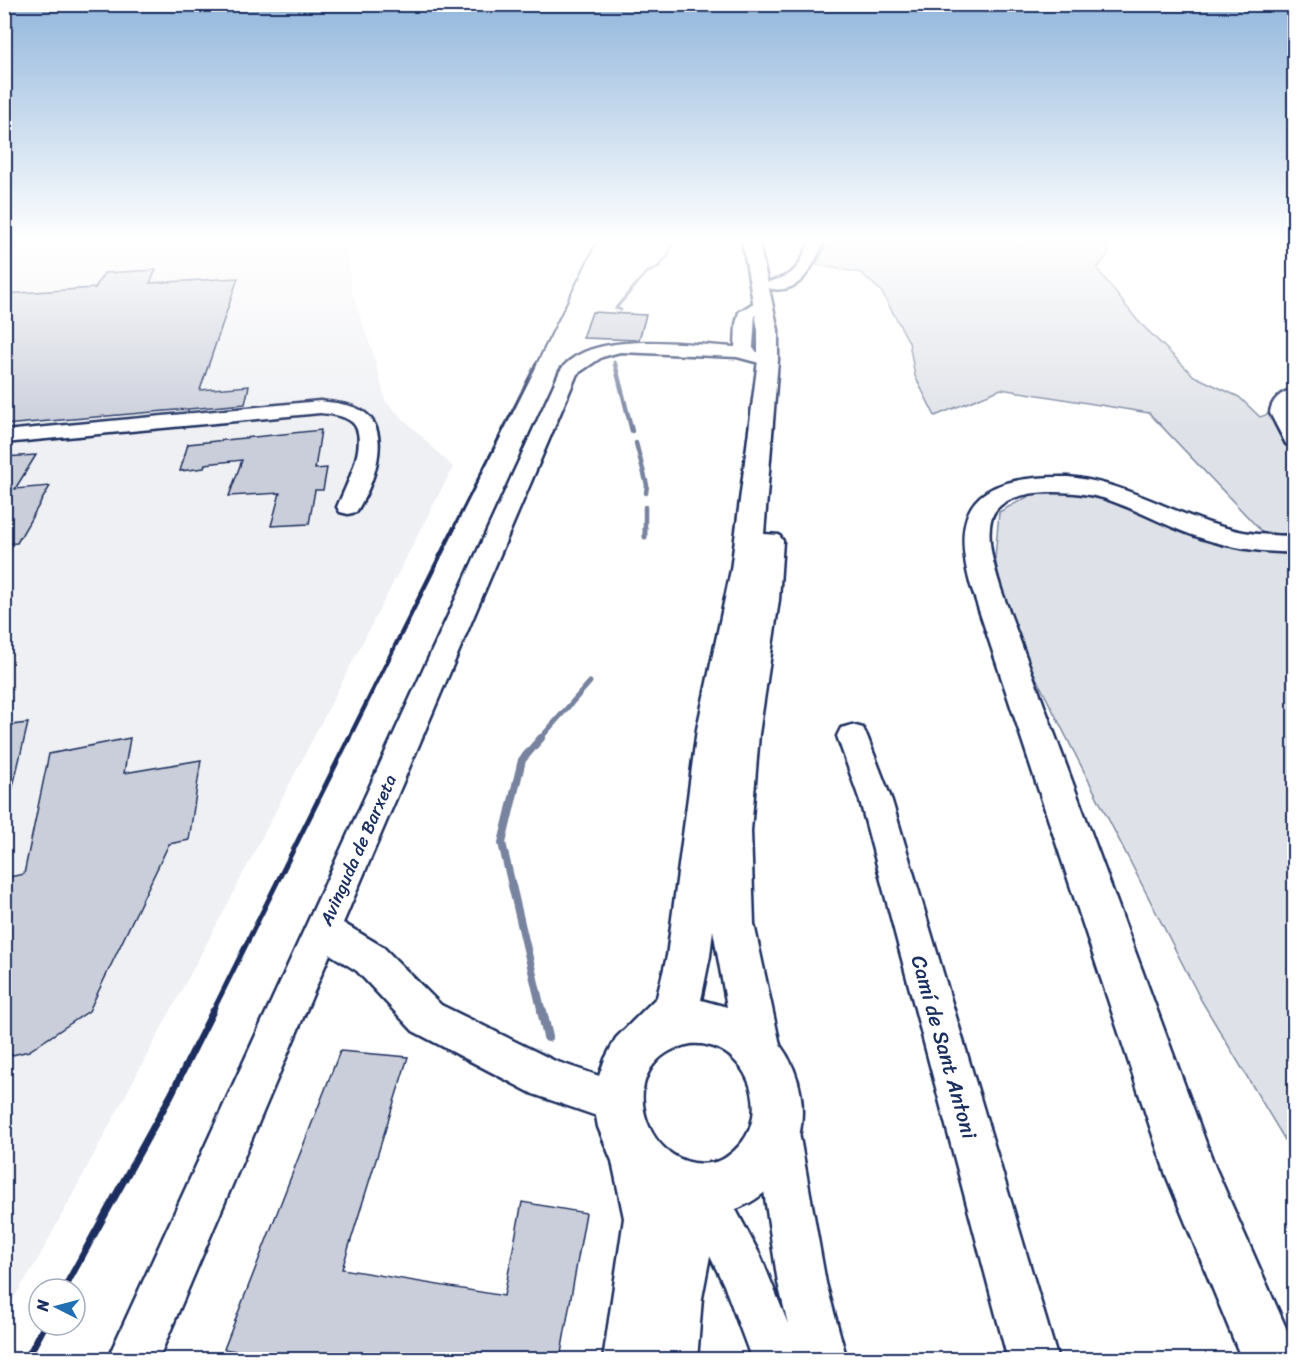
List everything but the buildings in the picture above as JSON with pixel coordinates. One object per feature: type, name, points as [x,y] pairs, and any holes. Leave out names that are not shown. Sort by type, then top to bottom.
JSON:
[{"type":"main road","points":[[633,1359],[651,1218],[637,1158],[622,1131],[618,1102],[623,1071],[638,1047],[658,1031],[673,1012],[688,960],[712,745],[741,598],[760,358],[768,330],[768,303]]},
{"type":"main road","points":[[758,1050],[732,924],[732,831],[742,734],[764,600],[785,360],[783,329],[772,303]]},
{"type":"main road","points":[[1294,396],[1282,405],[1281,413],[1294,439]]},
{"type":"main road","points":[[1271,1359],[1192,1175],[1168,1108],[990,602],[980,568],[977,531],[981,512],[994,499],[1013,490],[1036,485],[1064,484],[1098,489],[1232,538],[1266,544],[1294,544]]},
{"type":"main road","points":[[637,1158],[660,1178],[698,1190],[716,1188],[743,1178],[765,1157],[777,1131],[780,1102],[773,1074],[758,1050],[736,1032],[710,1023],[684,1022],[658,1031]]},
{"type":"main road","points":[[668,1359],[674,1298],[698,1190]]},
{"type":"street","name":"Avinguda de Barxeta","points":[[132,1359],[569,371],[596,352],[620,347],[643,346],[738,352],[760,358]]},
{"type":"street","points":[[4,437],[320,407],[342,410],[359,420],[370,435],[369,453],[348,507]]},
{"type":"street","name":"Camí de Sant Antoni","points":[[852,736],[876,801],[903,904],[1033,1359]]},
{"type":"street","points":[[322,929],[370,959],[427,1018],[548,1079],[618,1102]]},
{"type":"street","points":[[777,1131],[802,1283],[822,1359]]},
{"type":"street","points":[[698,1190],[744,1274],[777,1359]]},
{"type":"shaded area","points":[[5,303],[355,303],[374,357],[386,402],[453,467],[223,913],[37,1261],[5,1312]]},
{"type":"shaded area","points":[[887,303],[1123,303],[1137,320],[1194,376],[1239,397],[1260,417],[1294,405],[1294,1155],[1201,1000],[1008,623],[995,558],[999,512],[1033,494],[1071,491],[1109,499],[1228,545],[1283,554],[1149,413],[1001,389],[935,416],[915,376],[909,342]]},
{"type":"waterway","points":[[621,303],[616,308],[621,310]]},
{"type":"waterway","points":[[614,362],[615,366]]},
{"type":"waterway","points":[[615,364],[632,431]]},
{"type":"waterway","points":[[636,443],[647,485],[646,493]]},
{"type":"waterway","points":[[645,507],[645,537]]},
{"type":"waterway","points":[[539,740],[590,682]]},
{"type":"waterway","points":[[541,738],[522,760],[502,843],[542,1013]]},
{"type":"waterway","points":[[542,1011],[548,1037]]},
{"type":"railway","points":[[535,365],[566,303]]},
{"type":"railway","points":[[453,529],[535,365]]},
{"type":"railway","points":[[349,738],[454,528]]},
{"type":"railway","points":[[212,1013],[349,738]]},
{"type":"railway","points":[[71,1277],[171,1095],[212,1013]]},
{"type":"railway","points":[[26,1360],[38,1337]]}]
